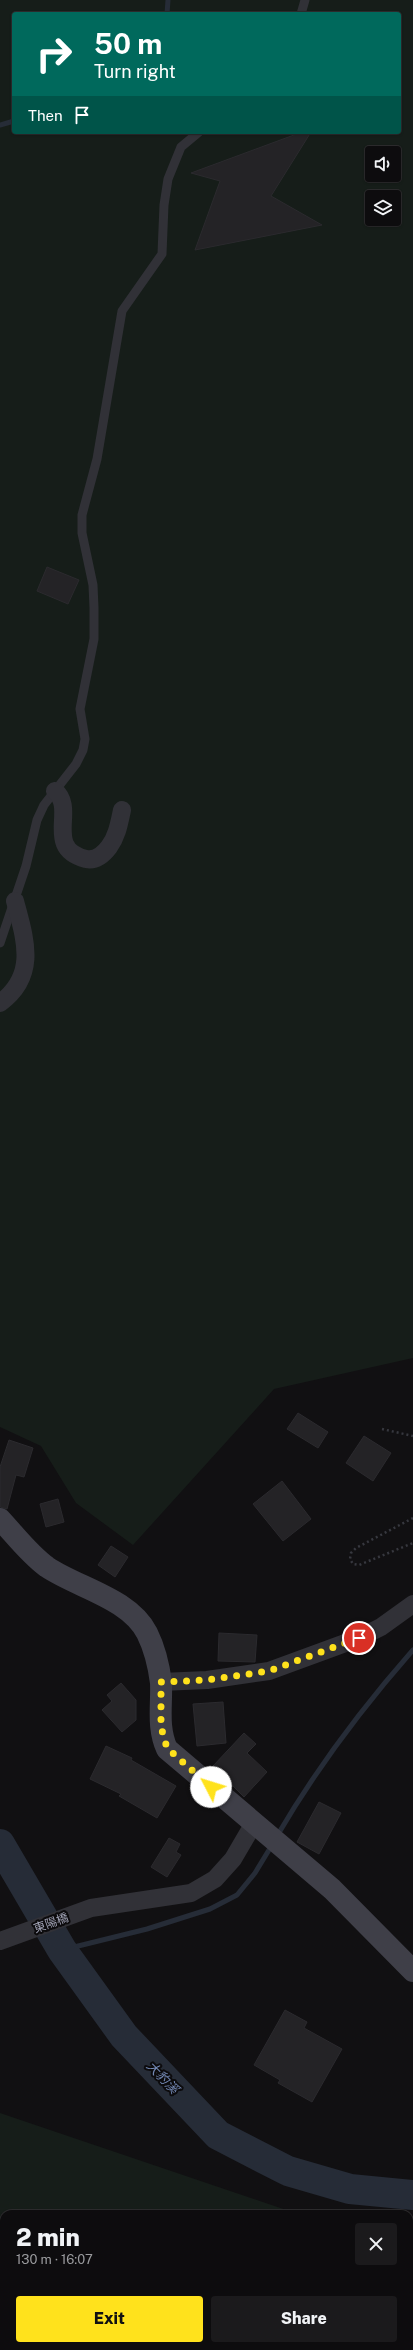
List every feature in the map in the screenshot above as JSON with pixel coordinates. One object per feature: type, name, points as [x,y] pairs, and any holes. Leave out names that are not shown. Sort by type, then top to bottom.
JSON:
[{"type":"street","points":[[55,791],[60,795],[62,804],[62,834],[66,847],[71,854],[88,860],[97,858],[104,854],[116,836],[122,810]]},
{"type":"street","points":[[0,1003],[6,999],[23,975],[26,962],[26,946],[15,902]]},
{"type":"street","points":[[0,1519],[30,1552],[46,1566],[70,1581],[116,1603],[135,1617],[147,1632],[155,1653],[161,1682],[161,1727],[167,1748],[332,1890],[413,1971]]},
{"type":"street","points":[[161,1682],[215,1679],[269,1671],[359,1638],[381,1627],[413,1604]]},
{"type":"street","name":"東陽橋","points":[[5,1940],[91,1908],[121,1902],[162,1899],[191,1893],[204,1887],[215,1879],[260,1828]]},
{"type":"lane","points":[[302,12],[305,0]]},
{"type":"lane","points":[[0,943],[28,860],[37,820],[44,805],[76,764],[83,750],[85,739],[80,709],[94,639],[94,608],[93,585],[82,533],[82,515],[97,459],[122,310],[162,254],[164,205],[168,179],[181,147],[197,134]]},
{"type":"path","points":[[382,1429],[413,1436]]},
{"type":"path","points":[[413,1518],[356,1548],[351,1553],[350,1559],[353,1564],[359,1566],[413,1543]]},
{"type":"shaded area","points":[[0,0],[413,0],[413,1358],[274,1389],[133,1545],[76,1503],[41,1446],[0,1427]]},
{"type":"shaded area","points":[[0,2113],[286,2210],[0,2210]]},
{"type":"building","points":[[297,134],[310,134],[271,196],[322,225],[195,250],[220,181],[191,173]]},
{"type":"building","points":[[47,567],[79,580],[68,604],[37,591]]},
{"type":"building","points":[[298,1413],[328,1432],[318,1448],[287,1429]]},
{"type":"building","points":[[364,1436],[391,1453],[373,1481],[346,1463]]},
{"type":"building","points":[[9,1440],[33,1448],[24,1477],[16,1475],[7,1509],[0,1507],[0,1467]]},
{"type":"building","points":[[282,1481],[311,1519],[283,1541],[253,1504]]},
{"type":"building","points":[[58,1499],[64,1522],[46,1527],[40,1504]]},
{"type":"building","points":[[111,1546],[128,1557],[115,1577],[98,1565]]},
{"type":"building","points":[[219,1633],[257,1635],[255,1662],[218,1661]]},
{"type":"building","points":[[121,1683],[136,1700],[136,1720],[122,1732],[102,1710],[112,1701],[107,1695]]},
{"type":"building","points":[[223,1702],[226,1743],[197,1746],[193,1704]]},
{"type":"building","points":[[244,1733],[256,1744],[247,1753],[267,1772],[244,1797],[213,1766]]},
{"type":"building","points":[[106,1746],[132,1758],[131,1760],[176,1786],[157,1818],[119,1796],[121,1794],[90,1779]]},
{"type":"building","points":[[319,1802],[341,1813],[319,1854],[297,1842]]},
{"type":"building","points":[[169,1838],[180,1844],[176,1852],[181,1855],[167,1877],[151,1867]]},
{"type":"building","points":[[285,2010],[307,2022],[304,2028],[342,2049],[312,2102],[278,2083],[280,2080],[254,2065]]},
{"type":"waterway","points":[[167,12],[168,0]]},
{"type":"waterway","points":[[0,125],[12,122]]},
{"type":"waterway","points":[[277,1836],[340,1740],[413,1650]]},
{"type":"waterway","name":"大豹溪","points":[[0,1844],[62,1950],[124,2036],[218,2135],[288,2171],[350,2189],[413,2195]]},
{"type":"waterway","points":[[62,1950],[147,1929],[210,1909],[237,1895],[255,1873],[272,1845]]},
{"type":"route","points":[[211,1787],[175,1757],[167,1748],[163,1739],[161,1727],[161,1682],[207,1680],[269,1671],[359,1638]]}]
